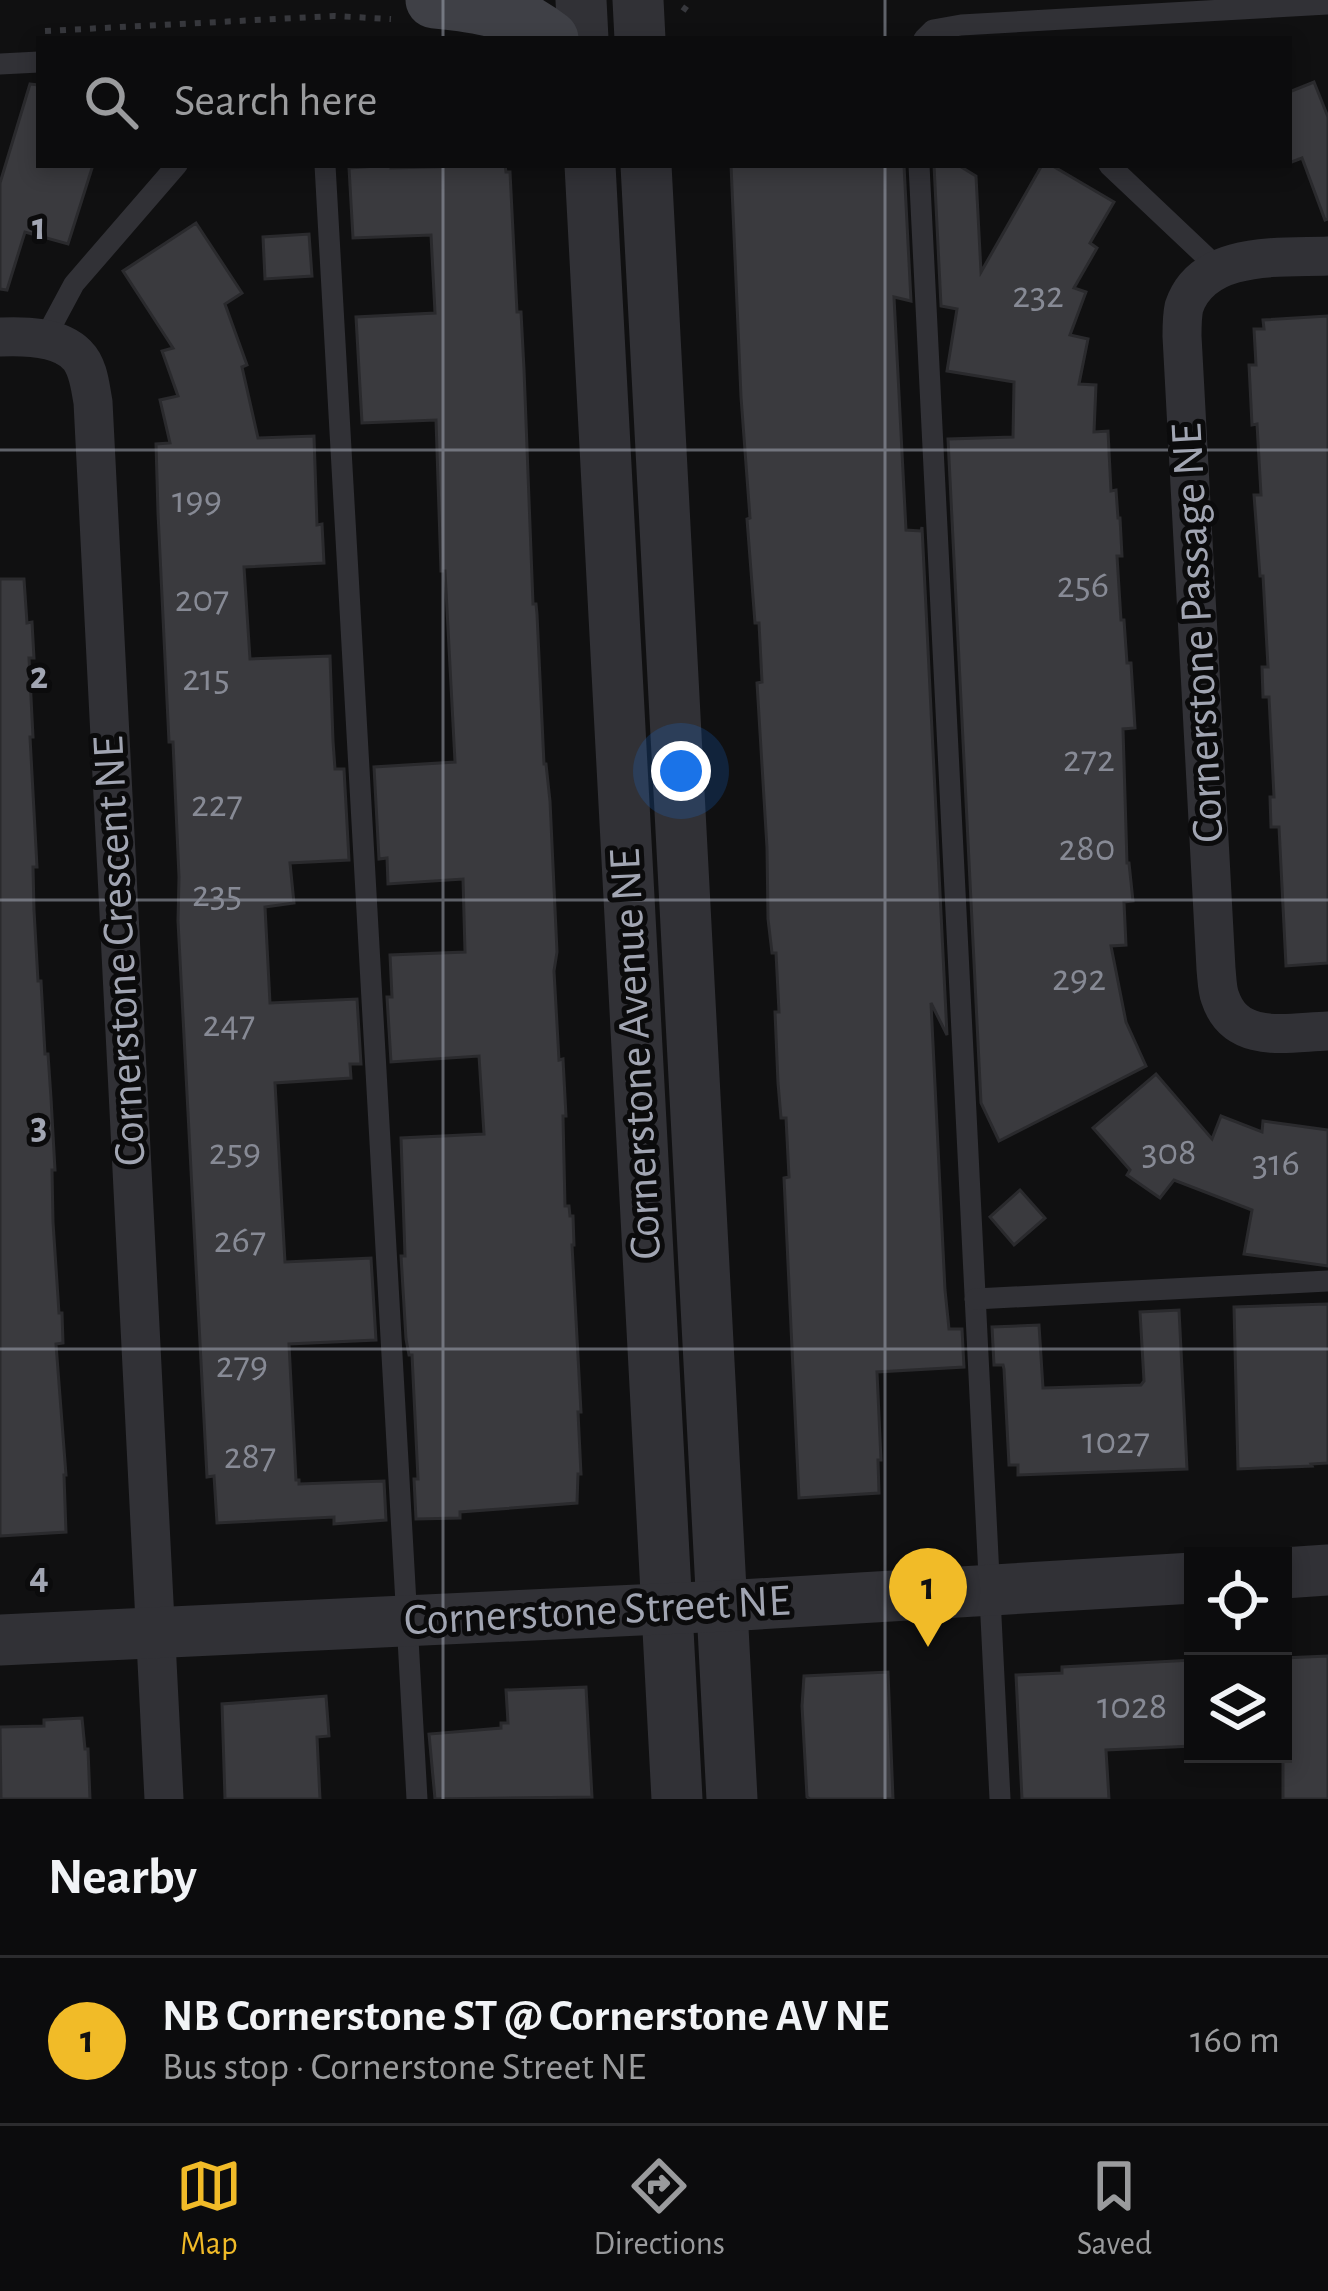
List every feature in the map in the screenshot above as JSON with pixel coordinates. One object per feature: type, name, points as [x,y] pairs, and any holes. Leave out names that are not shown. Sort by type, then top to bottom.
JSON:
[{"type":"main road","points":[[421,10],[489,6],[528,22],[546,36]]},
{"type":"street","points":[[581,0],[583,36]]},
{"type":"street","points":[[638,0],[640,36]]},
{"type":"street","name":"Cornerstone Avenue NE","points":[[590,168],[677,1799]]},
{"type":"street","name":"Cornerstone Avenue NE","points":[[646,168],[732,1799]]},
{"type":"street","points":[[1219,268],[1247,260],[1328,256]]},
{"type":"street","name":"Cornerstone Passage NE","points":[[1219,268],[1199,283],[1184,307],[1182,336],[1220,998],[1233,1019],[1252,1033],[1328,1030]]},
{"type":"street","points":[[0,337],[44,340]]},
{"type":"street","name":"Cornerstone Crescent NE","points":[[44,340],[77,354],[88,374],[93,402],[164,1799]]},
{"type":"street","points":[[1292,1572],[1328,1570]]},
{"type":"street","name":"Cornerstone Street NE","points":[[0,1640],[1184,1579]]},
{"type":"lane","points":[[927,36],[933,30],[969,32],[1328,4]]},
{"type":"lane","points":[[0,64],[36,62]]},
{"type":"lane","points":[[44,340],[74,284],[174,168]]},
{"type":"lane","points":[[325,168],[417,1799]]},
{"type":"lane","points":[[920,168],[1000,1799]]},
{"type":"lane","points":[[1112,168],[1219,268]]},
{"type":"lane","points":[[975,1299],[1328,1281]]},
{"type":"path","points":[[24,32],[421,10]]},
{"type":"building","points":[[1314,82],[1328,117],[1325,220],[1302,158],[1292,162],[1292,91]]},
{"type":"building","points":[[30,84],[36,85],[36,168],[92,168],[68,244],[25,232],[7,290],[0,289],[0,183]]},
{"type":"building","points":[[349,168],[505,168],[510,172],[533,604],[550,801],[554,971],[566,1116],[565,1206],[573,1216],[581,1412],[577,1503],[416,1519],[412,1355],[406,1339],[401,1256],[405,1256],[401,1138],[484,1134],[479,1056],[391,1062],[390,955],[465,952],[463,879],[388,884],[387,858],[379,859],[374,767],[455,762],[436,420],[362,423],[356,317],[435,313],[431,235],[353,238]]},
{"type":"building","points":[[731,168],[904,168],[911,301],[894,297],[906,530],[921,531],[922,527],[947,1035],[931,1003],[945,1290],[949,1329],[962,1329],[964,1367],[877,1372],[879,1493],[799,1498],[784,1178],[789,1177],[786,1118],[781,1118],[778,1083],[776,953],[772,953],[768,919],[757,683],[762,682],[759,623],[755,623]]},
{"type":"building","points":[[934,168],[963,168],[976,176],[981,272],[1040,168],[1056,168],[1114,202],[1090,243],[1097,248],[1074,288],[1086,292],[1070,335],[1088,339],[1079,384],[1096,385],[1094,432],[1108,431],[1111,491],[1116,490],[1120,518],[1121,620],[1127,663],[1131,663],[1135,728],[1123,729],[1127,863],[1133,901],[1124,902],[1126,945],[1111,946],[1126,1022],[1146,1066],[999,1141],[981,1103],[948,439],[1013,437],[1014,382],[947,371],[957,309],[941,306]]},
{"type":"building","points":[[196,223],[242,293],[225,304],[247,365],[242,367],[258,438],[314,436],[317,525],[322,524],[324,563],[244,567],[250,659],[330,656],[335,769],[344,769],[349,860],[290,863],[294,903],[265,907],[270,1003],[357,999],[361,1064],[350,1064],[351,1078],[275,1083],[285,1262],[371,1258],[376,1340],[289,1344],[296,1480],[299,1484],[384,1481],[386,1520],[334,1524],[334,1517],[217,1523],[214,1476],[207,1477],[156,444],[170,443],[160,400],[178,396],[162,351],[173,348],[123,271]]},
{"type":"building","points":[[309,234],[312,276],[265,279],[263,237]]},
{"type":"building","points":[[1328,316],[1328,963],[1286,966],[1279,827],[1271,827],[1269,697],[1263,697],[1262,667],[1268,667],[1254,495],[1261,495],[1249,365],[1256,365],[1254,329],[1264,329],[1263,320]]},
{"type":"building","points":[[0,579],[24,579],[27,623],[32,622],[34,910],[55,1170],[53,1222],[63,1343],[56,1344],[66,1532],[0,1536]]},
{"type":"building","points":[[1156,1074],[1212,1139],[1221,1116],[1262,1132],[1263,1121],[1328,1130],[1328,1266],[1244,1254],[1252,1210],[1174,1180],[1160,1198],[1127,1175],[1130,1170],[1093,1128]]},
{"type":"building","points":[[1020,1190],[1045,1218],[1014,1245],[990,1217]]},
{"type":"building","points":[[1328,1304],[1328,1463],[1238,1469],[1234,1307]]},
{"type":"building","points":[[1179,1310],[1187,1469],[1018,1475],[1018,1465],[1009,1465],[1004,1369],[994,1365],[992,1327],[1039,1325],[1043,1388],[1141,1385],[1140,1312]]},
{"type":"building","points":[[1328,1656],[1328,1799],[1283,1799],[1283,1763],[1292,1763],[1292,1658]]},
{"type":"building","points":[[1184,1660],[1184,1746],[1106,1750],[1109,1799],[1022,1799],[1016,1675],[1062,1673],[1062,1667]]},
{"type":"building","points":[[888,1672],[893,1799],[810,1799],[804,1676]]},
{"type":"building","points":[[586,1687],[592,1797],[435,1799],[429,1734],[501,1728],[501,1723],[508,1723],[506,1690]]},
{"type":"building","points":[[326,1696],[329,1736],[317,1737],[320,1799],[225,1799],[222,1704]]},
{"type":"building","points":[[82,1718],[90,1799],[1,1799],[0,1727],[44,1726],[44,1720]]},
{"type":"place","name":"NB Cornerstone ST @ Cornerstone AV NE","points":[[928,1647]]}]
